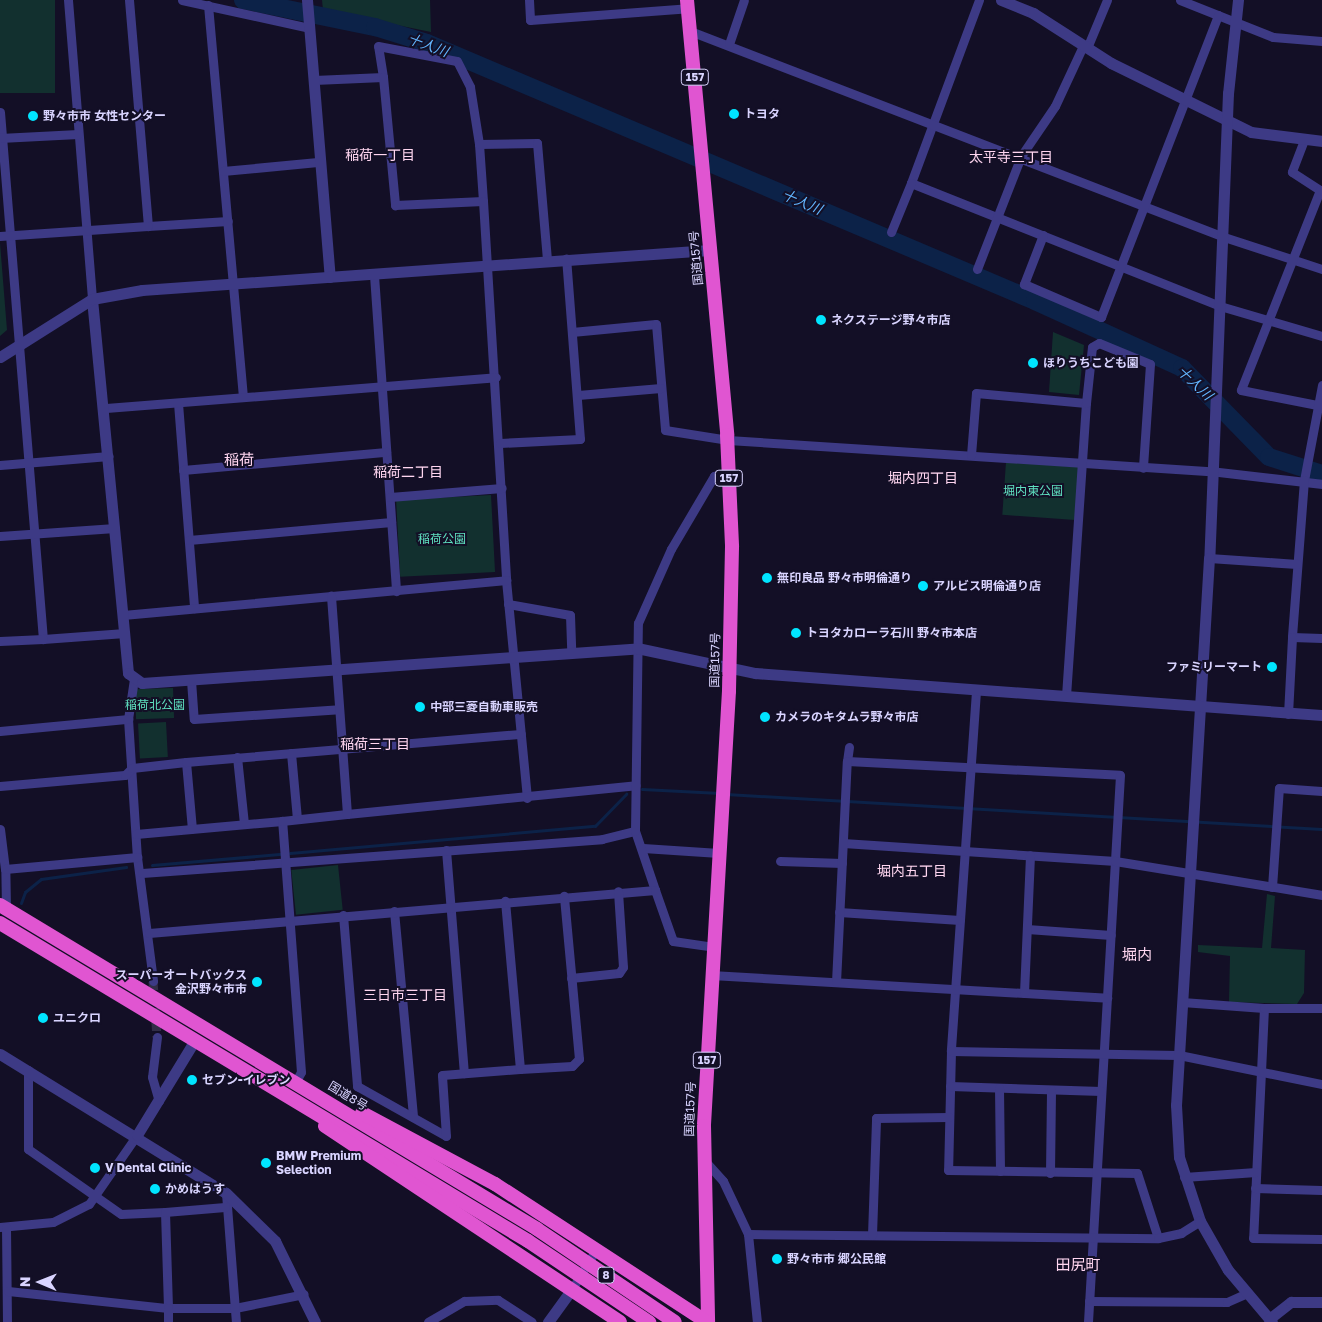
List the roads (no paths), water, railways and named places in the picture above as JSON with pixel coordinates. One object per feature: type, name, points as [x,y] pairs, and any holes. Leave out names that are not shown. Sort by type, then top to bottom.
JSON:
[{"type":"highway","name":"国道157号","points":[[687,4],[728,440],[729,475],[730,667],[711,975],[704,1159],[708,1322]]},
{"type":"highway","name":"国道8号","points":[[3,906],[537,1229],[675,1322]]},
{"type":"highway","name":"8","points":[[0,923],[528,1241],[649,1322]]},
{"type":"highway","points":[[240,1068],[620,1322]]},
{"type":"highway","points":[[300,1084],[422,1144],[597,1248],[708,1322]]},
{"type":"street","points":[[68,0],[78,134],[89,231],[92,299],[106,408],[128,673],[134,679],[142,683],[191,680],[513,654],[637,648],[730,667],[976,691],[1066,696],[1198,708],[1322,715]]},
{"type":"street","points":[[129,0],[148,226]]},
{"type":"street","points":[[182,0],[309,25]]},
{"type":"street","points":[[529,0],[530,20],[687,4]]},
{"type":"street","points":[[729,44],[744,0]]},
{"type":"street","points":[[891,232],[979,0]]},
{"type":"street","points":[[1001,0],[1033,13],[1085,47],[1182,98],[1257,134],[1322,141]]},
{"type":"street","points":[[977,270],[1021,156],[1055,106],[1107,0]]},
{"type":"street","points":[[1180,0],[1273,37],[1322,41]]},
{"type":"street","points":[[1238,0],[1234,20],[1224,237],[1210,471],[1209,558],[1198,708],[1176,1131],[1184,1177],[1200,1221],[1245,1294],[1270,1321],[1291,1302],[1322,1302]]},
{"type":"street","points":[[307,2],[314,80],[318,162],[330,277]]},
{"type":"street","points":[[208,5],[235,282],[243,395]]},
{"type":"street","points":[[1043,235],[1024,284],[1101,317],[1122,266],[1142,205],[1182,98],[1218,15]]},
{"type":"street","points":[[690,31],[932,121],[1224,237],[1322,269]]},
{"type":"street","points":[[483,201],[395,205],[383,77],[378,46],[457,61],[470,87],[478,144],[490,265],[506,580],[527,798]]},
{"type":"street","points":[[314,80],[383,77]]},
{"type":"street","points":[[0,112],[36,533],[43,639]]},
{"type":"street","points":[[1,138],[78,134]]},
{"type":"street","points":[[1304,140],[1292,172],[1320,190],[1242,390],[1320,406]]},
{"type":"street","points":[[478,144],[537,143],[547,260]]},
{"type":"street","points":[[223,171],[318,162]]},
{"type":"street","points":[[911,183],[1267,324],[1322,336]]},
{"type":"street","points":[[0,236],[228,221]]},
{"type":"street","points":[[0,357],[19,343],[92,299],[235,282],[374,275],[547,260],[710,250]]},
{"type":"street","points":[[500,443],[580,438],[566,259]]},
{"type":"street","points":[[374,275],[396,591]]},
{"type":"street","points":[[572,332],[656,324],[665,430],[728,440],[1305,478],[1322,484]]},
{"type":"street","points":[[1066,696],[1086,403],[1092,347],[1099,344],[1150,364],[1143,468]]},
{"type":"street","points":[[106,408],[178,403],[243,395],[496,377]]},
{"type":"street","points":[[1288,714],[1297,564],[1305,478],[1320,406],[1322,385]]},
{"type":"street","points":[[578,395],[661,388]]},
{"type":"street","points":[[971,455],[976,393],[1086,403]]},
{"type":"street","points":[[178,403],[194,608]]},
{"type":"street","points":[[183,470],[386,452]]},
{"type":"street","points":[[0,465],[109,456]]},
{"type":"street","points":[[714,947],[673,941],[643,848],[635,831],[637,648],[646,599],[671,549],[714,476],[729,475]]},
{"type":"street","points":[[390,497],[502,488]]},
{"type":"street","points":[[189,540],[391,522]]},
{"type":"street","points":[[0,536],[115,528]]},
{"type":"street","points":[[1209,558],[1297,564]]},
{"type":"street","points":[[123,615],[506,580]]},
{"type":"street","points":[[330,596],[347,814]]},
{"type":"street","points":[[508,604],[570,615],[571,650]]},
{"type":"street","points":[[0,641],[125,634]]},
{"type":"street","points":[[1292,637],[1322,638]]},
{"type":"street","points":[[134,679],[128,719],[137,856],[142,873],[153,981]]},
{"type":"street","points":[[191,680],[194,719],[338,709]]},
{"type":"street","points":[[976,691],[951,1050],[948,1170],[1093,1174],[1137,1173],[1158,1238]]},
{"type":"street","points":[[0,731],[128,719]]},
{"type":"street","points":[[0,786],[125,775],[132,768],[186,762],[521,734]]},
{"type":"street","points":[[836,982],[849,747]]},
{"type":"street","points":[[291,753],[297,819]]},
{"type":"street","points":[[237,757],[244,824]]},
{"type":"street","points":[[847,761],[1120,775],[1101,1091],[1093,1174],[1088,1322]]},
{"type":"street","points":[[186,762],[192,829]]},
{"type":"street","points":[[136,834],[527,798],[636,785]]},
{"type":"street","points":[[1272,887],[1279,788],[1322,791]]},
{"type":"street","points":[[282,820],[301,1072],[300,1084]]},
{"type":"street","points":[[0,829],[5,869],[3,906]]},
{"type":"street","points":[[142,873],[602,839],[635,831]]},
{"type":"street","points":[[843,843],[1115,861],[1322,895]]},
{"type":"street","points":[[643,848],[719,853]]},
{"type":"street","points":[[446,850],[464,1073]]},
{"type":"street","points":[[1024,993],[1030,855]]},
{"type":"street","points":[[5,869],[137,856]]},
{"type":"street","points":[[780,861],[842,863]]},
{"type":"street","points":[[149,933],[618,891],[655,890]]},
{"type":"street","points":[[571,978],[619,974],[623,967],[618,891]]},
{"type":"street","points":[[343,915],[357,1086],[446,1136],[442,1075],[572,1066],[579,1059],[564,896]]},
{"type":"street","points":[[506,901],[520,1069]]},
{"type":"street","points":[[394,911],[413,1117]]},
{"type":"street","points":[[840,912],[960,920]]},
{"type":"street","points":[[1027,929],[1111,935]]},
{"type":"street","points":[[711,975],[1107,998]]},
{"type":"street","points":[[1182,1002],[1264,1008],[1322,1008]]},
{"type":"street","points":[[1264,1008],[1253,1238],[1322,1239]]},
{"type":"street","points":[[157,1037],[152,1077],[159,1101]]},
{"type":"street","points":[[7,1322],[8,1291],[3,1227],[53,1222],[89,1204],[159,1101],[195,1040]]},
{"type":"street","points":[[951,1050],[1179,1055],[1261,1074],[1322,1084]]},
{"type":"street","points":[[0,1054],[137,1135],[226,1193],[275,1241],[304,1294],[315,1322]]},
{"type":"street","points":[[28,1070],[28,1149],[121,1214],[225,1206]]},
{"type":"street","points":[[950,1086],[1101,1091]]},
{"type":"street","points":[[999,1088],[1000,1171]]},
{"type":"street","points":[[1050,1173],[1051,1090]]},
{"type":"street","points":[[872,1235],[876,1118],[949,1117]]},
{"type":"street","points":[[704,1159],[723,1181],[748,1234],[757,1322]]},
{"type":"street","points":[[1184,1177],[1256,1172]]},
{"type":"street","points":[[1255,1188],[1322,1190]]},
{"type":"street","points":[[226,1193],[225,1206],[236,1322]]},
{"type":"street","points":[[165,1212],[168,1322]]},
{"type":"street","points":[[748,1234],[1158,1238],[1181,1233],[1200,1221]]},
{"type":"street","points":[[548,1322],[572,1289],[597,1248]]},
{"type":"street","points":[[8,1291],[168,1308],[235,1308],[304,1294]]},
{"type":"street","points":[[1088,1301],[1228,1302],[1245,1294]]},
{"type":"street","points":[[428,1322],[464,1302],[498,1300],[532,1322]]},
{"type":"waterway","name":"十人川","points":[[243,0],[375,27],[427,43],[1035,301],[1182,368],[1269,457],[1322,474]]},
{"type":"waterway","points":[[642,789],[720,793]]},
{"type":"waterway","points":[[290,853],[595,826],[626,794]]},
{"type":"waterway","points":[[726,794],[1322,829]]},
{"type":"waterway","points":[[152,865],[280,854]]},
{"type":"waterway","points":[[21,903],[25,892],[41,879],[126,867]]},
{"type":"tunnel","points":[[153,981],[157,1037]]},
{"type":"place","name":"トヨタ","points":[[734,114]]},
{"type":"place","name":"野々市市 女性センター","points":[[33,116]]},
{"type":"place","name":"ネクステージ野々市店","points":[[821,320]]},
{"type":"place","name":"ほりうちこども園","points":[[1033,363]]},
{"type":"place","name":"無印良品 野々市明倫通り","points":[[767,578]]},
{"type":"place","name":"アルビス明倫通り店","points":[[923,586]]},
{"type":"place","name":"トヨタカローラ石川 野々市本店","points":[[796,633]]},
{"type":"place","name":"ファミリーマート","points":[[1272,667]]},
{"type":"place","name":"中部三菱自動車販売","points":[[420,707]]},
{"type":"place","name":"カメラのキタムラ野々市店","points":[[765,717]]},
{"type":"place","name":"スーパーオートバックス 金沢野々市市","points":[[257,982]]},
{"type":"place","name":"ユニクロ","points":[[43,1018]]},
{"type":"place","name":"セブン-イレブン","points":[[192,1080]]},
{"type":"place","name":"BMW Premium Selection","points":[[266,1163]]},
{"type":"place","name":"V Dental Clinic","points":[[95,1168]]},
{"type":"place","name":"かめはうす","points":[[155,1189]]},
{"type":"place","name":"野々市市 郷公民館","points":[[777,1259]]},
{"type":"district","name":"稲荷一丁目","points":[[380,155]]},
{"type":"district","name":"太平寺三丁目","points":[[1011,157]]},
{"type":"district","name":"稲荷","points":[[239,460]]},
{"type":"district","name":"稲荷二丁目","points":[[408,472]]},
{"type":"district","name":"堀内四丁目","points":[[923,478]]},
{"type":"district","name":"稲荷三丁目","points":[[375,744]]},
{"type":"district","name":"堀内五丁目","points":[[912,871]]},
{"type":"district","name":"堀内","points":[[1137,955]]},
{"type":"district","name":"三日市三丁目","points":[[405,995]]},
{"type":"district","name":"田尻町","points":[[1078,1265]]},
{"type":"park label","name":"堀内東公園","points":[[1033,491]]},
{"type":"park label","name":"稲荷公園","points":[[442,539]]},
{"type":"park label","name":"稲荷北公園","points":[[155,705]]}]
